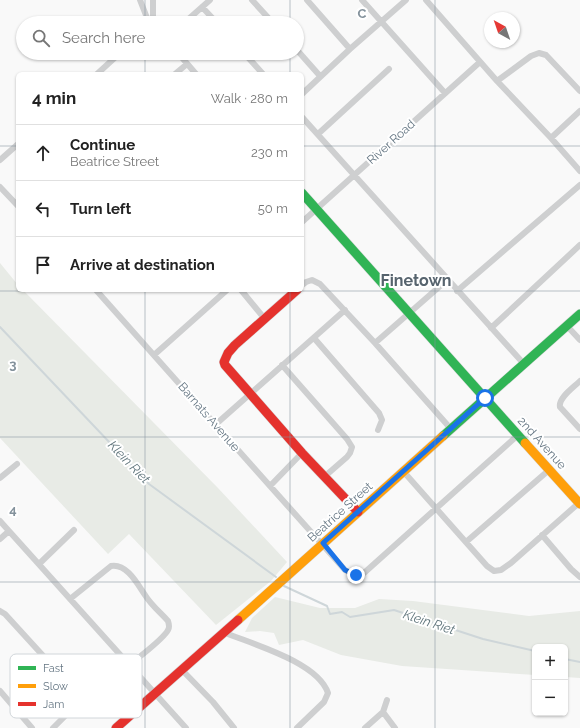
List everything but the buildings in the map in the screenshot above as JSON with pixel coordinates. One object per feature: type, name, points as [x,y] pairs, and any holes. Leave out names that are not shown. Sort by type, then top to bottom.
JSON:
[{"type":"street","points":[[140,0],[146,16]]},
{"type":"street","points":[[153,0],[153,16]]},
{"type":"street","points":[[192,16],[210,0]]},
{"type":"street","points":[[252,0],[267,16]]},
{"type":"street","points":[[307,0],[350,49]]},
{"type":"street","points":[[362,0],[445,93]]},
{"type":"street","points":[[304,92],[406,0]]},
{"type":"street","points":[[426,0],[497,81],[580,171]]},
{"type":"street","points":[[202,7],[210,16]]},
{"type":"street","points":[[497,81],[531,56],[539,53],[546,55],[580,91]]},
{"type":"street","points":[[304,58],[320,76]]},
{"type":"street","points":[[98,72],[112,60]]},
{"type":"street","points":[[184,60],[194,72]]},
{"type":"street","points":[[250,60],[261,72]]},
{"type":"street","name":"River Road","points":[[304,220],[480,62]]},
{"type":"street","points":[[177,72],[187,64]]},
{"type":"street","points":[[318,134],[388,69]]},
{"type":"street","points":[[551,138],[580,111]]},
{"type":"street","points":[[304,119],[524,364]]},
{"type":"street","points":[[0,160],[16,146]]},
{"type":"street","points":[[457,291],[580,185]]},
{"type":"street","points":[[0,187],[16,204]]},
{"type":"street","name":"2nd Avenue","points":[[304,194],[580,503]]},
{"type":"street","points":[[491,328],[580,245]]},
{"type":"street","points":[[375,343],[447,280]]},
{"type":"street","points":[[304,284],[309,281],[316,281],[345,310],[451,429]]},
{"type":"street","name":"Barnats Avenue","points":[[98,292],[215,425],[323,543],[345,570],[356,575],[364,573],[518,435]]},
{"type":"street","points":[[154,355],[225,292]]},
{"type":"street","points":[[243,292],[264,318]]},
{"type":"street","points":[[294,292],[233,348],[225,358],[225,365],[302,453],[358,512]]},
{"type":"street","points":[[215,425],[345,310]]},
{"type":"street","name":"Beatrice Street","points":[[142,705],[580,314]]},
{"type":"street","points":[[567,326],[580,340]]},
{"type":"street","points":[[314,338],[379,413],[382,420],[378,430]]},
{"type":"street","points":[[282,365],[347,439],[352,447],[347,457],[324,476]]},
{"type":"street","points":[[580,381],[559,404],[560,408],[580,429]]},
{"type":"street","points":[[270,486],[302,453]]},
{"type":"street","points":[[0,478],[17,464]]},
{"type":"street","points":[[466,542],[549,470]]},
{"type":"street","points":[[403,471],[490,569],[494,571],[501,570],[511,563],[580,503]]},
{"type":"street","points":[[0,521],[120,654]]},
{"type":"street","points":[[39,564],[74,530]]},
{"type":"street","points":[[0,539],[9,531]]},
{"type":"street","points":[[542,535],[571,569],[580,577]]},
{"type":"street","points":[[70,599],[111,566],[117,566],[134,578],[145,596],[168,621],[169,627],[163,636],[142,654]]},
{"type":"street","points":[[0,611],[6,614],[42,654]]},
{"type":"street","points":[[223,632],[299,663],[324,683],[328,693],[324,702],[297,728]]},
{"type":"street","points":[[182,670],[213,702],[234,728]]},
{"type":"street","points":[[142,678],[186,728]]},
{"type":"street","points":[[0,691],[10,703]]},
{"type":"street","points":[[365,728],[382,712],[387,700]]},
{"type":"street","points":[[382,712],[395,728]]},
{"type":"street","points":[[23,718],[32,728]]},
{"type":"street","points":[[53,728],[63,718]]},
{"type":"street","name":"Beatrice Street","points":[[116,728],[127,718]]},
{"type":"shaded area","points":[[0,263],[16,283],[16,292],[25,292],[218,488],[287,562],[271,581],[216,625],[129,534],[108,554],[0,438]]},
{"type":"shaded area","points":[[275,597],[320,608],[355,608],[379,599],[413,601],[529,616],[580,611],[580,678],[568,677],[568,644],[532,644],[532,675],[402,666],[341,655],[303,640],[279,645],[274,633],[260,631],[245,632],[252,618]]},
{"type":"waterway","name":"Klein Riet","points":[[0,327],[149,484],[276,577]]},
{"type":"waterway","name":"Klein Riet","points":[[284,586],[327,606],[330,614],[342,612],[350,617],[394,610],[483,639],[532,650]]},
{"type":"waterway","name":"Klein Riet","points":[[568,660],[580,662]]},
{"type":"traffic: fast","points":[[304,195],[525,443]]},
{"type":"traffic: fast","points":[[443,436],[580,314]]},
{"type":"traffic: slow","points":[[238,620],[443,436]]},
{"type":"traffic: slow","points":[[525,443],[580,504]]},
{"type":"traffic: jam","points":[[295,292],[235,345],[228,353],[224,362],[302,453],[358,512]]},
{"type":"traffic: jam","points":[[142,705],[238,620]]},
{"type":"traffic: jam","points":[[116,728],[127,718]]},
{"type":"district","name":"Finetown","points":[[416,280]]},
{"type":"route","points":[[356,575],[345,570],[341,563],[323,543],[485,398]]}]
